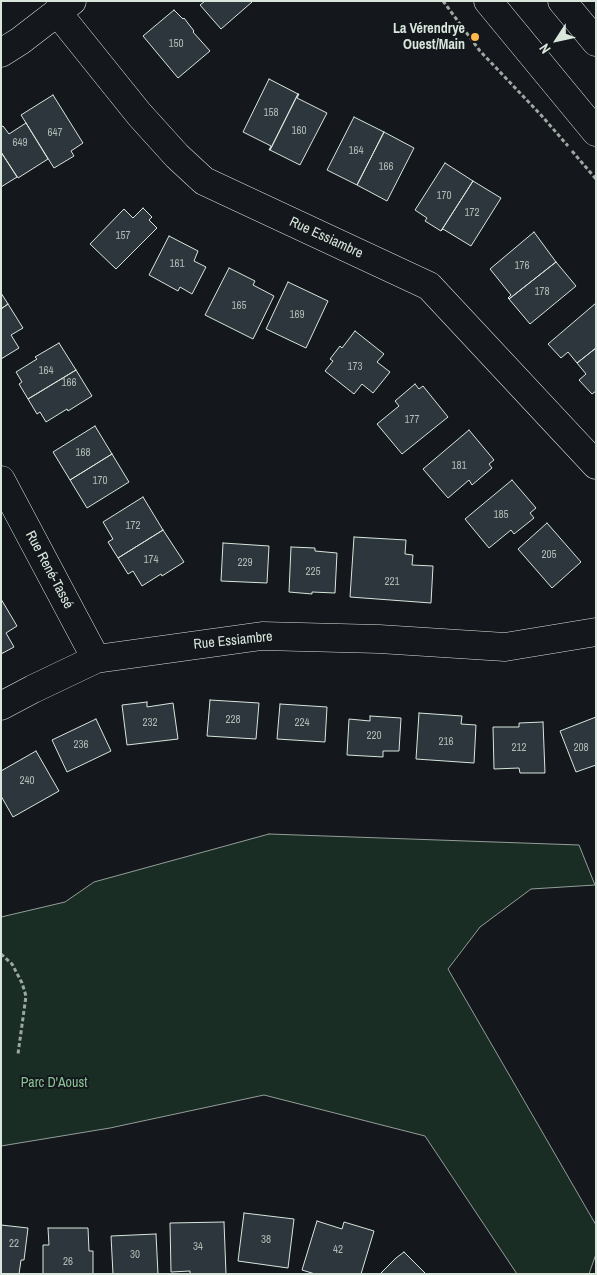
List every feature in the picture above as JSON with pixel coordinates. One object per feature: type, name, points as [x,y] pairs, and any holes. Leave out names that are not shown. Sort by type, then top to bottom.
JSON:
[{"type":"street","points":[[488,1],[596,132]]},
{"type":"street","points":[[562,1],[596,42]]},
{"type":"street","points":[[1,53],[20,41],[64,7]]},
{"type":"street","name":"Rue Essiambre","points":[[64,7],[139,114],[177,156],[204,181],[430,286],[596,465]]},
{"type":"street","name":"Rue René-Tassé","points":[[1,480],[96,659]]},
{"type":"street","name":"Rue Essiambre","points":[[1,706],[96,659],[262,636],[379,638],[505,647],[596,632]]},
{"type":"path","points":[[443,1],[480,51],[541,115],[596,179]]},
{"type":"path","points":[[1,954],[12,964],[22,983],[26,996],[18,1054]]},
{"type":"green space","name":"Parc D'Aoust","points":[[269,834],[579,845],[595,885],[531,889],[480,927],[448,969],[596,1225],[596,1254],[589,1274],[517,1274],[425,1136],[264,1095],[110,1128],[1,1146],[1,917],[65,902],[94,882]]},
{"type":"building","points":[[205,1],[252,2],[221,29],[200,5]]},
{"type":"building","points":[[174,10],[184,18],[193,32],[210,51],[178,78],[143,36]]},
{"type":"building","points":[[269,79],[298,94],[270,150],[271,146],[243,132]]},
{"type":"building","points":[[298,94],[297,98],[327,113],[300,165],[270,150]]},
{"type":"building","points":[[53,95],[83,143],[71,151],[74,156],[54,168],[21,115]]},
{"type":"building","points":[[354,117],[384,132],[357,185],[327,170]]},
{"type":"building","points":[[26,123],[48,159],[18,178],[1,152],[1,127],[3,126],[9,134]]},
{"type":"building","points":[[384,132],[414,148],[387,201],[357,185]]},
{"type":"building","points":[[1,152],[17,177],[1,187]]},
{"type":"building","points":[[445,163],[473,181],[441,231],[425,221],[427,218],[415,210]]},
{"type":"building","points":[[473,181],[501,198],[471,246],[443,229],[441,231]]},
{"type":"building","points":[[143,208],[152,217],[149,220],[157,228],[116,269],[90,244],[124,209],[133,218]]},
{"type":"building","points":[[534,232],[556,262],[509,299],[511,295],[490,269]]},
{"type":"building","points":[[169,236],[198,251],[194,261],[206,267],[192,294],[180,287],[178,291],[149,275]]},
{"type":"building","points":[[556,262],[576,286],[530,324],[509,299]]},
{"type":"building","points":[[229,268],[255,281],[253,285],[274,296],[253,339],[205,315]]},
{"type":"building","points":[[288,282],[328,301],[306,348],[266,329]]},
{"type":"building","points":[[1,293],[8,304],[1,309]]},
{"type":"building","points":[[596,303],[596,348],[577,363],[568,352],[561,358],[548,344]]},
{"type":"building","points":[[8,304],[23,328],[11,335],[19,348],[1,359],[1,309]]},
{"type":"building","points":[[355,331],[384,354],[377,362],[390,372],[373,393],[362,384],[354,394],[325,371],[333,361],[330,359],[340,346],[342,348]]},
{"type":"building","points":[[59,343],[76,370],[28,399],[19,384],[22,382],[16,372],[37,359],[35,357]]},
{"type":"building","points":[[596,348],[596,391],[592,394],[579,380],[586,374],[577,363]]},
{"type":"building","points":[[76,370],[92,396],[46,422],[40,412],[37,414],[28,399]]},
{"type":"building","points":[[415,384],[419,389],[423,386],[448,417],[402,454],[377,424],[399,406],[395,401]]},
{"type":"building","points":[[95,426],[112,454],[70,480],[53,452]]},
{"type":"building","points":[[469,430],[494,460],[489,464],[492,468],[472,485],[469,480],[448,498],[423,469]]},
{"type":"building","points":[[112,454],[129,482],[87,508],[70,480]]},
{"type":"building","points":[[512,480],[536,508],[530,513],[534,518],[514,534],[511,530],[489,548],[465,519]]},
{"type":"building","points":[[143,497],[163,530],[118,558],[108,542],[113,539],[103,522]]},
{"type":"building","points":[[547,523],[581,562],[552,588],[518,549]]},
{"type":"building","points":[[163,530],[184,562],[142,586],[133,571],[128,574],[118,558]]},
{"type":"building","points":[[354,537],[406,540],[405,554],[413,555],[412,565],[433,566],[431,603],[350,597]]},
{"type":"building","points":[[223,543],[269,546],[267,583],[221,581]]},
{"type":"building","points":[[291,547],[315,548],[315,551],[337,553],[335,593],[289,592]]},
{"type":"building","points":[[1,599],[17,626],[6,633],[14,647],[1,654]]},
{"type":"building","points":[[210,700],[259,703],[256,739],[207,736]]},
{"type":"building","points":[[147,702],[147,707],[173,703],[178,739],[127,745],[122,705]]},
{"type":"building","points":[[280,704],[327,707],[325,742],[277,739]]},
{"type":"building","points":[[419,713],[462,716],[461,724],[476,725],[474,763],[416,759]]},
{"type":"building","points":[[370,716],[401,718],[399,751],[383,751],[383,757],[347,755],[349,719],[370,721]]},
{"type":"building","points":[[596,717],[596,765],[576,772],[560,731]]},
{"type":"building","points":[[96,719],[111,751],[67,772],[52,740]]},
{"type":"building","points":[[543,722],[545,773],[520,773],[519,768],[494,769],[493,727],[519,727],[519,723]]},
{"type":"building","points":[[36,751],[59,791],[13,817],[1,796],[1,771]]},
{"type":"building","points":[[244,1213],[294,1219],[288,1268],[238,1261]]},
{"type":"building","points":[[317,1221],[342,1229],[344,1222],[374,1231],[361,1274],[315,1274],[302,1270]]},
{"type":"building","points":[[224,1222],[226,1274],[190,1274],[190,1271],[171,1272],[170,1223]]},
{"type":"building","points":[[1,1225],[28,1228],[24,1260],[21,1260],[19,1274],[1,1274]]},
{"type":"building","points":[[48,1228],[88,1228],[89,1251],[93,1251],[93,1274],[43,1274],[43,1245],[49,1245]]},
{"type":"building","points":[[156,1234],[158,1274],[113,1274],[111,1236]]},
{"type":"building","points":[[404,1252],[426,1274],[380,1274],[396,1258]]},
{"type":"place","name":"La Vérendrye Ouest/Main","points":[[475,37]]}]
